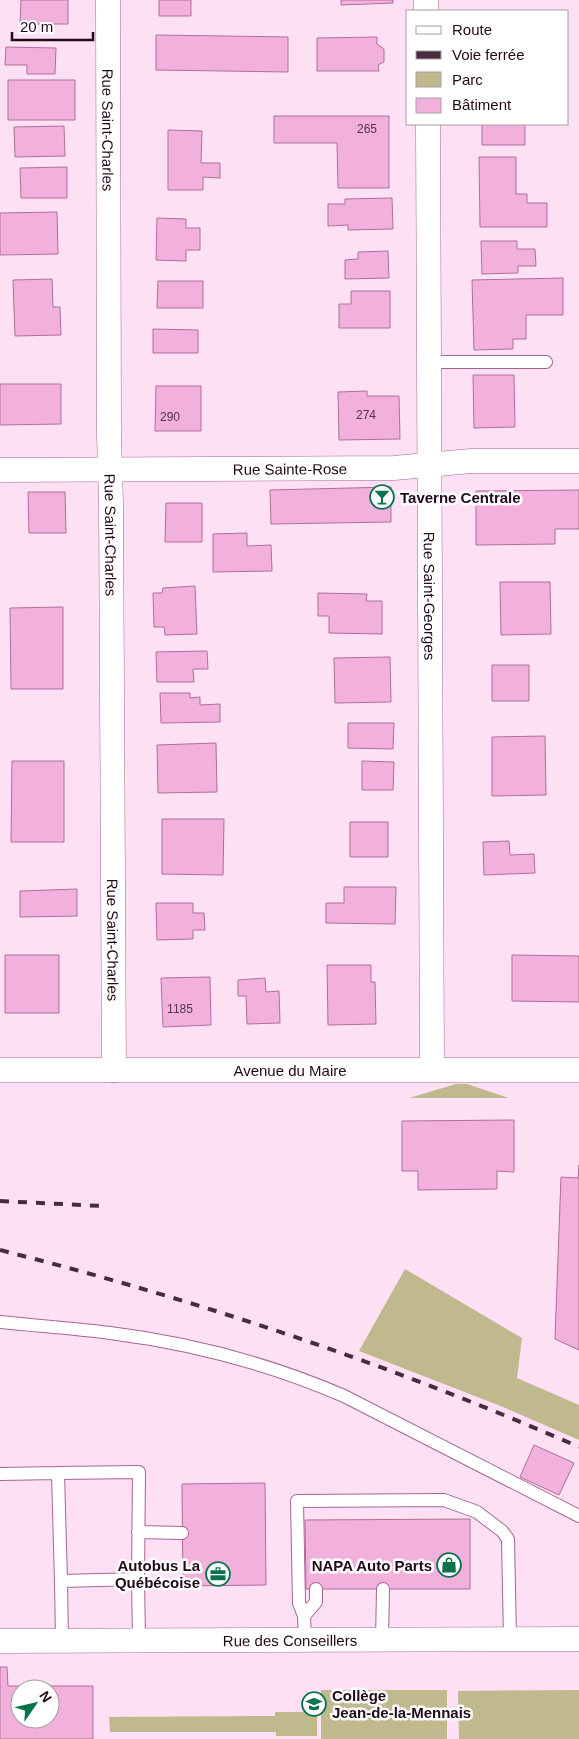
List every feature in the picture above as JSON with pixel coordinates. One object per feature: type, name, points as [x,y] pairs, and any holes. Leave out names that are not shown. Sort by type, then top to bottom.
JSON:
[{"type":"street","name":"Rue Saint-Charles","points":[[108,0],[114,1070]]},
{"type":"street","name":"Rue Saint-Georges","points":[[428,125],[432,1069]]},
{"type":"street","name":"Rue Sainte-Rose","points":[[0,470],[394,468],[471,461],[579,461]]},
{"type":"street","name":"Avenue du Maire","points":[[0,1070],[579,1070]]},
{"type":"street","name":"Rue des Conseillers","points":[[0,1641],[579,1639]]},
{"type":"lane","points":[[430,362],[546,362]]},
{"type":"lane","points":[[0,1322],[111,1333],[230,1356],[270,1368],[344,1396],[579,1516]]},
{"type":"lane","points":[[0,1474],[139,1472],[139,1640]]},
{"type":"lane","points":[[58,1473],[62,1641]]},
{"type":"lane","points":[[305,1640],[304,1616],[299,1603],[297,1501],[444,1500],[477,1512],[508,1539],[510,1639]]},
{"type":"lane","points":[[138,1532],[182,1533]]},
{"type":"lane","points":[[61,1581],[138,1579]]},
{"type":"lane","points":[[304,1616],[316,1602],[316,1589]]},
{"type":"lane","points":[[382,1640],[383,1589]]},
{"type":"green space","points":[[456,1084],[467,1084],[509,1098],[409,1098]]},
{"type":"green space","points":[[405,1269],[522,1338],[517,1378],[579,1405],[579,1440],[503,1407],[359,1351]]},
{"type":"green space","points":[[321,1690],[447,1690],[447,1739],[321,1739]]},
{"type":"green space","points":[[579,1690],[579,1739],[459,1739],[458,1691]]},
{"type":"green space","points":[[275,1712],[317,1712],[317,1736],[276,1736],[276,1732],[110,1732],[109,1717],[275,1716]]},
{"type":"building","points":[[21,0],[68,0],[68,24],[20,24]]},
{"type":"building","points":[[159,0],[191,0],[191,16],[159,16]]},
{"type":"building","points":[[341,0],[393,0],[393,3],[341,5]]},
{"type":"building","points":[[156,35],[288,37],[288,72],[156,70]]},
{"type":"building","points":[[377,37],[377,44],[384,49],[384,62],[378,65],[379,71],[317,71],[317,38]]},
{"type":"building","points":[[6,47],[56,48],[55,74],[27,74],[27,65],[5,65]]},
{"type":"building","points":[[8,80],[75,80],[75,120],[8,120]]},
{"type":"building","points":[[274,116],[389,116],[389,188],[338,188],[337,143],[274,143]]},
{"type":"building","points":[[482,125],[525,125],[525,145],[482,145]]},
{"type":"building","points":[[64,126],[65,156],[15,157],[14,127]]},
{"type":"building","points":[[168,130],[202,131],[201,163],[220,163],[220,178],[203,177],[203,190],[168,190]]},
{"type":"building","points":[[479,157],[516,157],[516,194],[527,194],[527,203],[547,203],[547,227],[480,227]]},
{"type":"building","points":[[67,167],[67,198],[21,198],[20,168]]},
{"type":"building","points":[[392,198],[393,229],[348,230],[348,225],[328,226],[328,204],[345,204],[345,199]]},
{"type":"building","points":[[57,212],[58,254],[0,255],[0,213]]},
{"type":"building","points":[[157,218],[186,219],[186,228],[200,228],[200,250],[186,250],[186,261],[156,260]]},
{"type":"building","points":[[481,241],[517,241],[517,249],[535,249],[536,266],[518,266],[518,273],[482,274]]},
{"type":"building","points":[[388,251],[389,278],[345,279],[345,260],[358,259],[358,252]]},
{"type":"building","points":[[563,278],[563,315],[526,315],[526,339],[513,339],[513,349],[474,350],[472,280]]},
{"type":"building","points":[[52,279],[53,307],[60,307],[61,335],[15,336],[13,280]]},
{"type":"building","points":[[158,281],[203,281],[203,308],[157,308]]},
{"type":"building","points":[[351,291],[390,291],[390,328],[339,328],[339,304],[351,304]]},
{"type":"building","points":[[153,329],[198,330],[198,353],[153,353]]},
{"type":"building","points":[[473,375],[514,375],[515,427],[474,428]]},
{"type":"building","points":[[0,384],[61,384],[61,424],[0,425]]},
{"type":"building","points":[[156,386],[201,386],[201,431],[155,431]]},
{"type":"building","points":[[367,391],[367,396],[399,396],[400,439],[339,440],[338,392]]},
{"type":"building","points":[[391,487],[391,522],[271,524],[270,490]]},
{"type":"building","points":[[579,490],[579,529],[555,529],[555,544],[476,545],[476,491]]},
{"type":"building","points":[[28,492],[65,492],[66,533],[29,533]]},
{"type":"building","points":[[166,503],[202,503],[202,542],[165,542]]},
{"type":"building","points":[[247,533],[247,546],[271,545],[272,571],[213,572],[213,534]]},
{"type":"building","points":[[500,582],[550,582],[551,634],[501,635]]},
{"type":"building","points":[[195,586],[197,634],[165,635],[164,627],[154,627],[153,593],[162,593],[163,588]]},
{"type":"building","points":[[318,593],[367,594],[366,601],[382,601],[382,634],[329,633],[329,616],[318,616]]},
{"type":"building","points":[[63,607],[63,689],[11,689],[10,608]]},
{"type":"building","points":[[207,651],[208,669],[193,669],[194,682],[157,682],[156,652]]},
{"type":"building","points":[[390,657],[391,702],[335,703],[334,658]]},
{"type":"building","points":[[492,665],[529,665],[529,701],[492,701]]},
{"type":"building","points":[[160,693],[190,693],[190,698],[200,697],[200,705],[220,704],[220,722],[161,723]]},
{"type":"building","points":[[348,723],[394,723],[393,749],[348,748]]},
{"type":"building","points":[[545,736],[546,795],[492,796],[492,737]]},
{"type":"building","points":[[216,743],[217,792],[158,793],[157,745]]},
{"type":"building","points":[[12,761],[64,761],[64,842],[11,842]]},
{"type":"building","points":[[362,761],[394,762],[393,790],[362,790]]},
{"type":"building","points":[[162,819],[224,819],[223,875],[162,874]]},
{"type":"building","points":[[350,822],[388,822],[388,857],[350,857]]},
{"type":"building","points":[[509,841],[510,855],[534,854],[535,873],[484,875],[483,842]]},
{"type":"building","points":[[344,887],[396,887],[395,924],[326,923],[326,903],[344,903]]},
{"type":"building","points":[[77,889],[77,916],[20,917],[20,891]]},
{"type":"building","points":[[156,903],[193,903],[193,913],[204,913],[205,930],[193,930],[193,939],[157,940]]},
{"type":"building","points":[[5,955],[59,955],[59,1013],[5,1013]]},
{"type":"building","points":[[512,955],[579,956],[579,1002],[512,1001]]},
{"type":"building","points":[[327,965],[371,965],[371,982],[375,982],[376,1024],[328,1025]]},
{"type":"building","points":[[210,977],[211,1025],[163,1027],[161,978]]},
{"type":"building","points":[[265,978],[266,992],[279,991],[280,1023],[247,1024],[246,996],[238,996],[238,980]]},
{"type":"building","points":[[514,1120],[514,1172],[497,1171],[497,1189],[418,1190],[418,1171],[402,1171],[402,1121]]},
{"type":"building","points":[[579,1165],[579,1350],[555,1339],[561,1177],[578,1178]]},
{"type":"building","points":[[534,1445],[574,1463],[559,1495],[520,1477]]},
{"type":"building","points":[[265,1483],[266,1585],[183,1586],[182,1484]]},
{"type":"building","points":[[470,1519],[470,1589],[306,1589],[305,1520]]},
{"type":"building","points":[[0,1667],[7,1667],[8,1686],[10,1686],[10,1729],[60,1729],[60,1686],[93,1686],[93,1739],[0,1739]]},
{"type":"railway","points":[[0,1201],[102,1206]]},
{"type":"railway","points":[[0,1250],[148,1290],[294,1336],[509,1417],[579,1447]]},
{"type":"place","name":"Taverne Centrale","points":[[382,497]]},
{"type":"place","name":"NAPA Auto Parts","points":[[449,1565]]},
{"type":"place","name":"Autobus La Québécoise","points":[[218,1574]]},
{"type":"place","name":"Collège Jean-de-la-Mennais","points":[[314,1704]]}]
